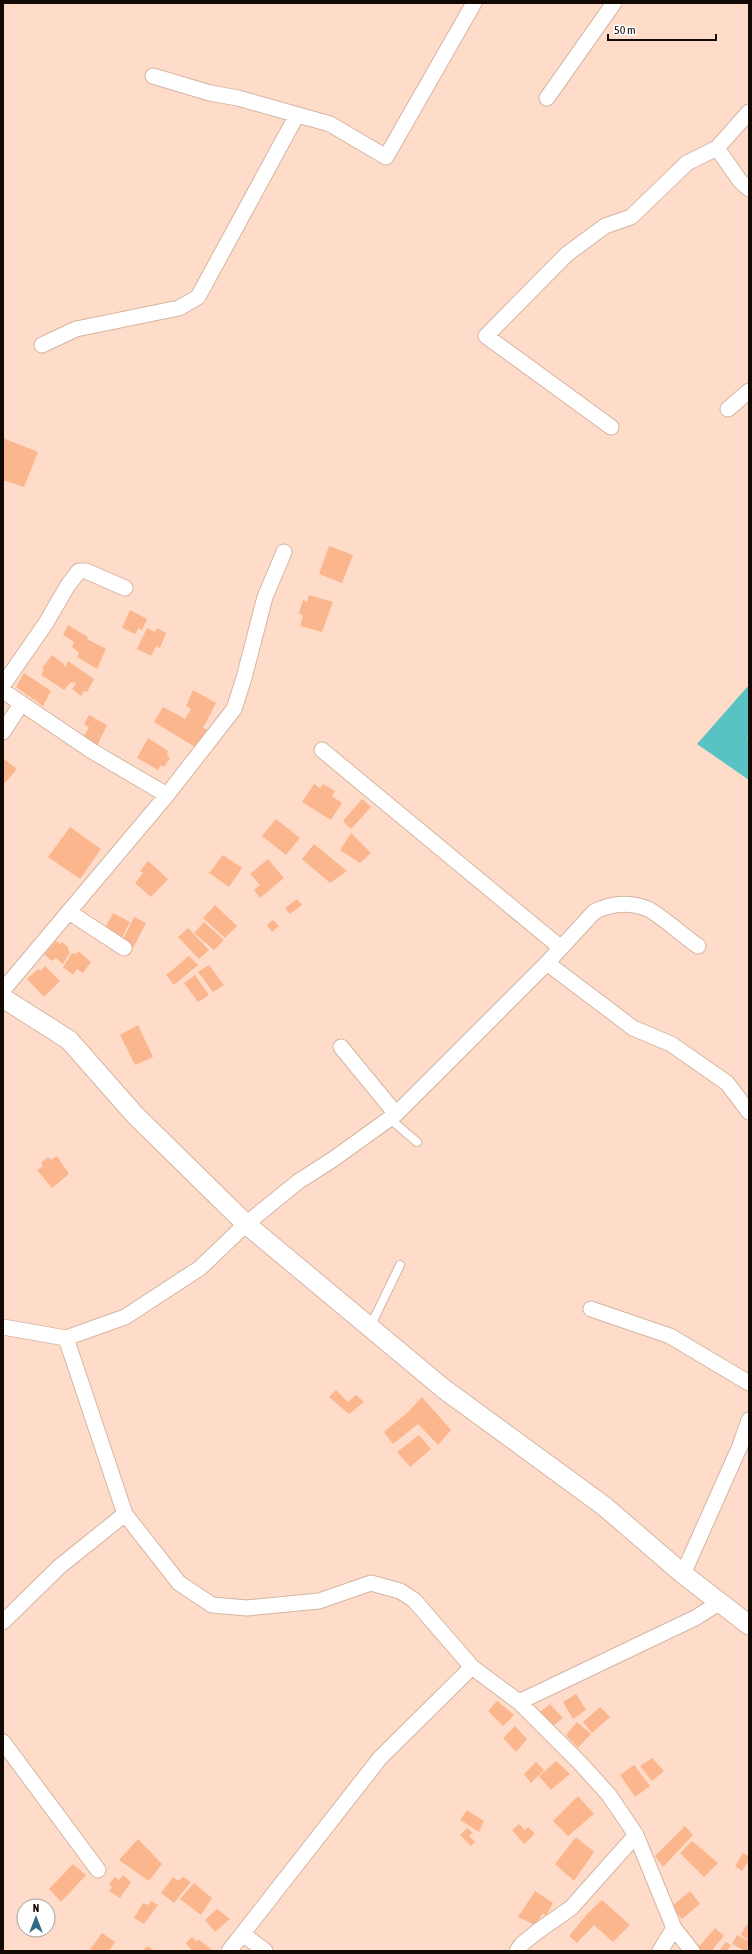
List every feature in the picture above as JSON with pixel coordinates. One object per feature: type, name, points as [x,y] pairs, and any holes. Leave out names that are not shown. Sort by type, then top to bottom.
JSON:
[{"type":"street","points":[[153,76],[210,93],[238,98],[330,124],[386,157],[474,3]]},
{"type":"street","points":[[547,98],[614,3]]},
{"type":"street","points":[[611,427],[486,336],[567,254],[605,226],[631,217],[687,163],[717,148],[749,112]]},
{"type":"street","points":[[42,345],[76,328],[180,308],[198,297],[297,115]]},
{"type":"street","points":[[717,148],[740,181],[749,189]]},
{"type":"street","points":[[728,409],[749,391]]},
{"type":"street","points":[[3,990],[167,795],[234,708],[244,678],[265,597],[284,552]]},
{"type":"street","points":[[3,685],[46,623],[68,585],[79,571],[86,571],[125,588]]},
{"type":"street","points":[[3,691],[92,751],[167,795]]},
{"type":"street","points":[[3,732],[21,704]]},
{"type":"street","points":[[322,750],[561,948]]},
{"type":"street","points":[[3,1327],[66,1338],[125,1317],[200,1268],[246,1224],[299,1181],[332,1160],[393,1116],[547,963],[594,912],[604,906],[620,904],[649,910],[698,946]]},
{"type":"street","points":[[69,912],[124,948]]},
{"type":"street","points":[[547,963],[633,1028],[671,1044],[727,1083],[749,1112]]},
{"type":"street","points":[[3,998],[69,1040],[135,1115],[246,1224],[444,1389],[604,1506],[683,1574],[749,1625]]},
{"type":"street","points":[[341,1047],[393,1116]]},
{"type":"street","points":[[591,1309],[670,1336],[749,1383]]},
{"type":"street","points":[[66,1338],[125,1514],[179,1583],[212,1605],[247,1608],[319,1601],[370,1583],[400,1591],[414,1600],[472,1667],[519,1702],[581,1764],[609,1795],[636,1835],[674,1928],[692,1951]]},
{"type":"street","points":[[683,1574],[740,1446],[749,1420]]},
{"type":"street","points":[[3,1622],[59,1567],[125,1514]]},
{"type":"street","points":[[519,1702],[695,1618],[719,1603]]},
{"type":"street","points":[[230,1951],[380,1758],[472,1667]]},
{"type":"street","points":[[3,1742],[98,1870]]},
{"type":"street","points":[[517,1951],[522,1944],[538,1931],[571,1908],[636,1835]]},
{"type":"street","points":[[660,1951],[674,1928]]},
{"type":"street","points":[[244,1934],[265,1951]]},
{"type":"lane","points":[[393,1116],[417,1142]]},
{"type":"lane","points":[[370,1327],[400,1265]]},
{"type":"water","points":[[749,685],[749,736],[747,738],[749,739],[749,780],[697,744]]},
{"type":"building","points":[[3,438],[38,452],[24,487],[3,480]]},
{"type":"building","points":[[329,546],[353,555],[342,583],[319,574]]},
{"type":"building","points":[[309,595],[333,602],[322,632],[300,626],[303,616],[299,613],[303,600],[307,602]]},
{"type":"building","points":[[130,610],[147,619],[142,630],[139,628],[135,634],[122,628]]},
{"type":"building","points":[[68,625],[88,637],[87,639],[106,649],[97,669],[77,657],[79,653],[72,647],[74,642],[63,635]]},
{"type":"building","points":[[147,628],[155,632],[157,628],[166,633],[160,648],[156,646],[151,656],[137,649]]},
{"type":"building","points":[[52,655],[63,663],[65,667],[68,661],[94,679],[87,692],[84,691],[81,696],[72,689],[76,683],[71,682],[64,690],[41,675],[44,670],[42,668]]},
{"type":"building","points":[[24,673],[51,691],[43,706],[16,687]]},
{"type":"building","points":[[193,690],[216,703],[203,728],[213,733],[200,750],[154,722],[163,707],[185,719],[191,709],[186,706]]},
{"type":"building","points":[[89,715],[107,725],[96,748],[82,740],[89,727],[84,724]]},
{"type":"building","points":[[148,738],[168,751],[167,756],[170,758],[164,767],[161,765],[158,770],[137,758]]},
{"type":"building","points":[[3,758],[17,769],[5,783],[3,781]]},
{"type":"building","points":[[314,784],[320,788],[323,784],[335,791],[332,796],[342,803],[331,820],[302,802]]},
{"type":"building","points":[[362,799],[371,807],[351,829],[343,821]]},
{"type":"building","points":[[276,819],[300,838],[286,855],[262,836]]},
{"type":"building","points":[[70,827],[101,849],[80,879],[48,857]]},
{"type":"building","points":[[351,833],[371,853],[360,863],[340,850]]},
{"type":"building","points":[[314,844],[347,871],[330,883],[302,859]]},
{"type":"building","points":[[223,855],[242,868],[229,887],[209,873]]},
{"type":"building","points":[[268,859],[284,878],[260,898],[254,890],[260,885],[250,874]]},
{"type":"building","points":[[148,861],[168,879],[151,897],[135,883],[143,873],[140,871]]},
{"type":"building","points":[[297,899],[302,905],[290,914],[285,908]]},
{"type":"building","points":[[215,905],[237,926],[225,938],[203,918]]},
{"type":"building","points":[[113,913],[130,922],[119,943],[102,934]]},
{"type":"building","points":[[134,917],[146,923],[133,948],[121,943]]},
{"type":"building","points":[[273,920],[279,926],[272,932],[267,925]]},
{"type":"building","points":[[204,922],[224,940],[214,950],[194,933]]},
{"type":"building","points":[[188,928],[209,950],[199,959],[178,937]]},
{"type":"building","points":[[56,941],[60,944],[62,942],[69,948],[68,950],[70,952],[63,964],[56,958],[52,961],[44,954]]},
{"type":"building","points":[[78,951],[91,962],[83,973],[77,969],[73,975],[63,967],[72,953],[76,954]]},
{"type":"building","points":[[189,956],[198,965],[174,985],[166,975]]},
{"type":"building","points":[[209,965],[224,985],[213,992],[198,972]]},
{"type":"building","points":[[45,966],[60,981],[44,997],[27,979],[38,969],[41,971]]},
{"type":"building","points":[[195,975],[209,995],[198,1002],[184,983]]},
{"type":"building","points":[[138,1025],[153,1057],[135,1065],[120,1035]]},
{"type":"building","points":[[57,1156],[69,1174],[52,1188],[37,1170],[43,1166],[41,1163],[48,1157],[51,1160]]},
{"type":"building","points":[[336,1390],[348,1402],[356,1395],[364,1402],[349,1414],[329,1397]]},
{"type":"building","points":[[422,1397],[451,1430],[438,1445],[418,1424],[393,1444],[384,1432],[407,1413]]},
{"type":"building","points":[[419,1435],[431,1449],[410,1467],[397,1452]]},
{"type":"building","points":[[576,1694],[586,1710],[573,1719],[563,1702]]},
{"type":"building","points":[[497,1701],[514,1715],[503,1726],[488,1711]]},
{"type":"building","points":[[550,1704],[563,1718],[551,1727],[539,1713]]},
{"type":"building","points":[[600,1707],[610,1717],[592,1733],[583,1722]]},
{"type":"building","points":[[577,1722],[591,1734],[578,1748],[566,1735]]},
{"type":"building","points":[[515,1726],[527,1739],[516,1752],[503,1738]]},
{"type":"building","points":[[652,1758],[664,1771],[652,1781],[640,1766]]},
{"type":"building","points":[[556,1761],[570,1774],[551,1790],[539,1776]]},
{"type":"building","points":[[536,1762],[544,1770],[531,1783],[524,1774]]},
{"type":"building","points":[[634,1765],[650,1786],[635,1797],[620,1775]]},
{"type":"building","points":[[578,1796],[594,1814],[568,1836],[553,1821]]},
{"type":"building","points":[[467,1810],[484,1821],[479,1832],[460,1820]]},
{"type":"building","points":[[519,1824],[525,1830],[528,1827],[535,1834],[524,1844],[512,1830]]},
{"type":"building","points":[[685,1826],[693,1835],[663,1867],[655,1856]]},
{"type":"building","points":[[467,1828],[473,1833],[469,1836],[475,1842],[471,1846],[460,1835]]},
{"type":"building","points":[[576,1837],[594,1852],[574,1881],[555,1864]]},
{"type":"building","points":[[138,1839],[162,1864],[149,1881],[119,1860]]},
{"type":"building","points":[[692,1841],[718,1863],[704,1877],[680,1853]]},
{"type":"building","points":[[743,1853],[749,1856],[749,1860],[742,1871],[735,1866]]},
{"type":"building","points":[[73,1864],[86,1875],[61,1902],[49,1889]]},
{"type":"building","points":[[123,1875],[131,1882],[120,1898],[109,1891],[112,1887],[109,1884],[115,1877],[119,1880]]},
{"type":"building","points":[[173,1877],[178,1881],[183,1877],[191,1882],[174,1903],[161,1893]]},
{"type":"building","points":[[194,1883],[212,1898],[201,1915],[180,1899]]},
{"type":"building","points":[[535,1891],[553,1903],[546,1916],[543,1913],[535,1925],[518,1917]]},
{"type":"building","points":[[690,1891],[700,1904],[682,1919],[671,1907]]},
{"type":"building","points":[[602,1900],[630,1925],[613,1942],[594,1925],[577,1943],[569,1936],[588,1913]]},
{"type":"building","points":[[151,1901],[158,1905],[144,1924],[134,1918],[143,1903],[148,1905]]},
{"type":"building","points":[[217,1909],[230,1919],[215,1932],[205,1920]]},
{"type":"building","points":[[747,1924],[749,1925],[749,1940],[741,1935]]},
{"type":"building","points":[[715,1928],[724,1936],[713,1949],[715,1951],[695,1951]]},
{"type":"building","points":[[102,1933],[115,1942],[109,1951],[89,1951]]},
{"type":"building","points":[[737,1935],[749,1941],[749,1951],[745,1951],[732,1944]]},
{"type":"building","points":[[192,1937],[197,1942],[198,1939],[213,1951],[192,1951],[186,1943]]},
{"type":"building","points":[[726,1942],[731,1945],[727,1951],[719,1951]]},
{"type":"building","points":[[147,1946],[155,1951],[143,1951]]}]
